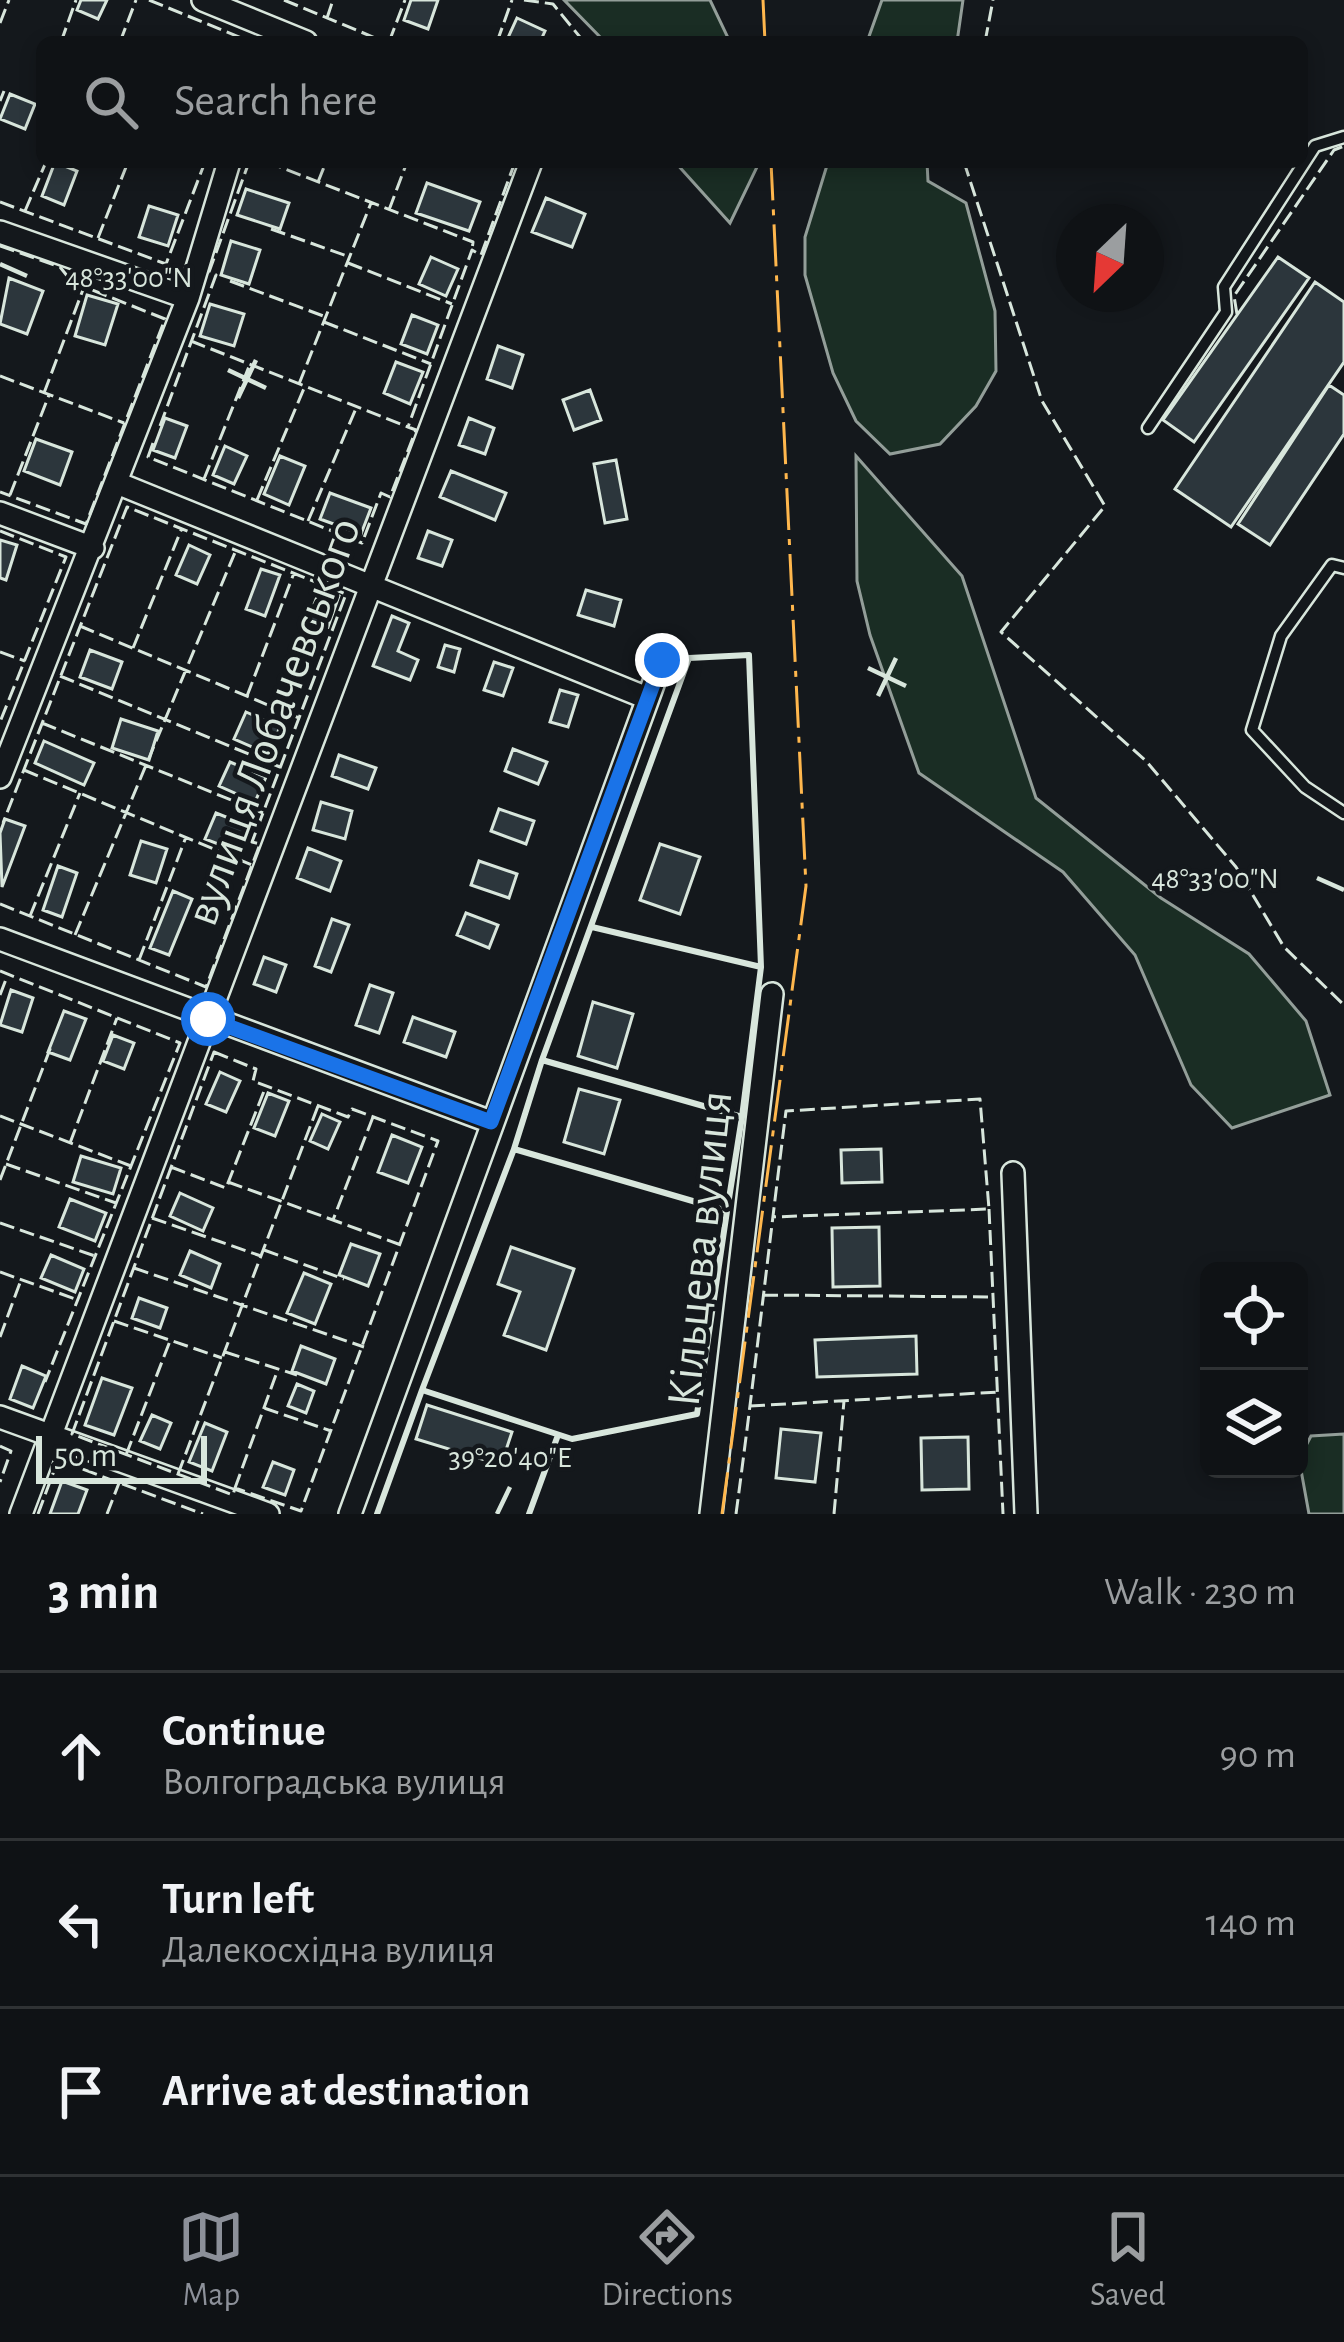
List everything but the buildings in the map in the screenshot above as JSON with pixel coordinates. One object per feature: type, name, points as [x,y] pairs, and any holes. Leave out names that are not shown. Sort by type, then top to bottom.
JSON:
[{"type":"street","points":[[203,0],[268,35]]},
{"type":"street","points":[[0,777],[188,298],[228,168]]},
{"type":"street","name":"вулиця Лобачевського","points":[[21,1514],[529,168]]},
{"type":"street","points":[[0,232],[188,298]]},
{"type":"street","points":[[117,483],[647,698]]},
{"type":"street","points":[[0,513],[92,548]]},
{"type":"street","points":[[350,1514],[662,660]]},
{"type":"street","points":[[0,938],[491,1122]]},
{"type":"street","name":"Кільцева вулиця","points":[[712,1514],[772,994]]},
{"type":"street","points":[[1013,1173],[1026,1514]]},
{"type":"street","points":[[0,1417],[268,1514]]},
{"type":"lane","points":[[1308,157],[1315,146],[1344,137]]},
{"type":"lane","points":[[1148,428],[1226,312],[1224,287],[1301,168]]},
{"type":"lane","points":[[1344,568],[1332,566],[1281,636],[1252,730],[1305,787],[1344,813]]},
{"type":"green space","points":[[564,0],[710,0],[727,36],[599,36]]},
{"type":"green space","points":[[882,0],[963,0],[958,36],[869,36]]},
{"type":"green space","points":[[680,168],[757,168],[730,223]]},
{"type":"green space","points":[[826,168],[927,168],[928,181],[966,203],[995,311],[996,371],[976,406],[940,444],[890,454],[856,421],[833,373],[805,275],[805,237]]},
{"type":"green space","points":[[856,456],[962,576],[1036,798],[1161,898],[1249,954],[1306,1021],[1330,1095],[1232,1128],[1191,1085],[1135,955],[1063,872],[919,773],[870,635],[857,581]]},
{"type":"green space","points":[[1344,1434],[1344,1514],[1309,1514],[1302,1478],[1308,1478],[1311,1436]]},
{"type":"fence","points":[[0,23],[9,0]]},
{"type":"fence","points":[[63,36],[76,0]]},
{"type":"fence","points":[[122,36],[136,0]]},
{"type":"fence","points":[[149,0],[236,36]]},
{"type":"fence","points":[[284,0],[371,36]]},
{"type":"fence","points":[[327,18],[333,0]]},
{"type":"fence","points":[[391,36],[405,0]]},
{"type":"fence","points":[[499,36],[512,0]]},
{"type":"fence","points":[[524,0],[553,4],[579,36]]},
{"type":"fence","points":[[986,36],[993,0]]},
{"type":"fence","points":[[0,101],[4,91]]},
{"type":"fence","points":[[1237,314],[1234,296],[1334,150],[1344,146]]},
{"type":"fence","points":[[25,211],[43,168]]},
{"type":"fence","points":[[98,238],[126,168]]},
{"type":"fence","points":[[0,202],[166,264],[203,168]]},
{"type":"fence","points":[[160,426],[216,275],[209,272],[247,168]]},
{"type":"fence","points":[[282,168],[473,242],[472,250]]},
{"type":"fence","points":[[318,182],[324,168]]},
{"type":"fence","points":[[389,210],[405,168]]},
{"type":"fence","points":[[153,443],[148,457],[362,543],[381,493],[390,497],[416,430],[408,427],[472,250],[481,255],[513,168]]},
{"type":"fence","points":[[966,168],[1042,401],[1105,506],[1001,632],[1146,761],[1236,867],[1284,947],[1344,1005]]},
{"type":"fence","points":[[299,384],[371,203]]},
{"type":"fence","points":[[271,229],[350,257]]},
{"type":"fence","points":[[0,246],[60,267],[72,282],[165,319],[86,524],[0,492]]},
{"type":"fence","points":[[348,263],[452,304]]},
{"type":"fence","points":[[230,281],[326,317]]},
{"type":"fence","points":[[44,393],[84,287]]},
{"type":"fence","points":[[324,322],[431,364]]},
{"type":"fence","points":[[191,341],[408,427]]},
{"type":"fence","points":[[204,479],[250,364]]},
{"type":"fence","points":[[0,376],[124,423]]},
{"type":"fence","points":[[257,500],[305,386]]},
{"type":"fence","points":[[10,495],[49,395]]},
{"type":"fence","points":[[308,521],[357,406]]},
{"type":"fence","points":[[0,904],[206,987],[260,844],[252,842],[346,594],[127,507],[3,823]]},
{"type":"fence","points":[[133,648],[182,528]]},
{"type":"fence","points":[[0,531],[66,557],[0,722]]},
{"type":"fence","points":[[75,935],[236,550]]},
{"type":"fence","points":[[247,696],[294,573]]},
{"type":"fence","points":[[80,626],[299,718]]},
{"type":"fence","points":[[0,652],[25,661]]},
{"type":"fence","points":[[60,676],[280,767]]},
{"type":"fence","points":[[42,723],[263,813]]},
{"type":"fence","points":[[24,770],[252,865]]},
{"type":"fence","points":[[30,916],[80,793]]},
{"type":"fence","points":[[139,960],[186,837]]},
{"type":"fence","points":[[0,971],[180,1043],[45,1382]]},
{"type":"fence","points":[[0,995],[8,974]]},
{"type":"fence","points":[[70,1143],[117,1018]]},
{"type":"fence","points":[[0,1180],[52,1044]]},
{"type":"fence","points":[[214,1052],[256,1069],[253,1081],[348,1117],[352,1109],[438,1141],[301,1511],[235,1488],[233,1495],[72,1434],[214,1052]]},
{"type":"fence","points":[[171,1167],[226,1188],[266,1086]]},
{"type":"fence","points":[[736,1514],[767,1262],[774,1212],[786,1111],[980,1099],[989,1209],[772,1217]]},
{"type":"fence","points":[[178,1474],[318,1106]]},
{"type":"fence","points":[[0,1116],[131,1166]]},
{"type":"fence","points":[[373,1117],[333,1220],[401,1245]]},
{"type":"fence","points":[[6,1164],[116,1203]]},
{"type":"fence","points":[[228,1182],[333,1220]]},
{"type":"fence","points":[[989,1209],[1003,1514]]},
{"type":"fence","points":[[152,1218],[261,1256]]},
{"type":"fence","points":[[0,1223],[95,1256]]},
{"type":"fence","points":[[264,1250],[344,1279]]},
{"type":"fence","points":[[134,1268],[364,1347]]},
{"type":"fence","points":[[0,1272],[78,1300]]},
{"type":"fence","points":[[0,1337],[21,1280]]},
{"type":"fence","points":[[763,1295],[993,1297]]},
{"type":"fence","points":[[114,1321],[222,1358]]},
{"type":"fence","points":[[126,1455],[170,1341]]},
{"type":"fence","points":[[225,1352],[297,1375]]},
{"type":"fence","points":[[235,1488],[278,1369]]},
{"type":"fence","points":[[750,1406],[998,1392]]},
{"type":"fence","points":[[834,1514],[844,1401]]},
{"type":"fence","points":[[264,1408],[331,1431]]},
{"type":"fence","points":[[0,1446],[11,1451],[0,1482]]},
{"type":"fence","points":[[38,1514],[58,1460],[203,1514]]},
{"type":"fence","points":[[107,1514],[119,1483]]},
{"type":"wall","points":[[592,927],[761,967],[749,655],[689,658],[542,1060],[742,1117],[761,967]]},
{"type":"wall","points":[[542,1060],[514,1149],[727,1211],[742,1117]]},
{"type":"wall","points":[[514,1149],[422,1390],[572,1439],[697,1414],[727,1211]]},
{"type":"wall","points":[[377,1514],[422,1390]]},
{"type":"wall","points":[[529,1514],[558,1435]]},
{"type":"power","points":[[763,0],[765,36]]},
{"type":"power","points":[[722,1514],[806,886],[771,168]]},
{"type":"route","points":[[208,1019],[491,1122],[662,660]]}]
